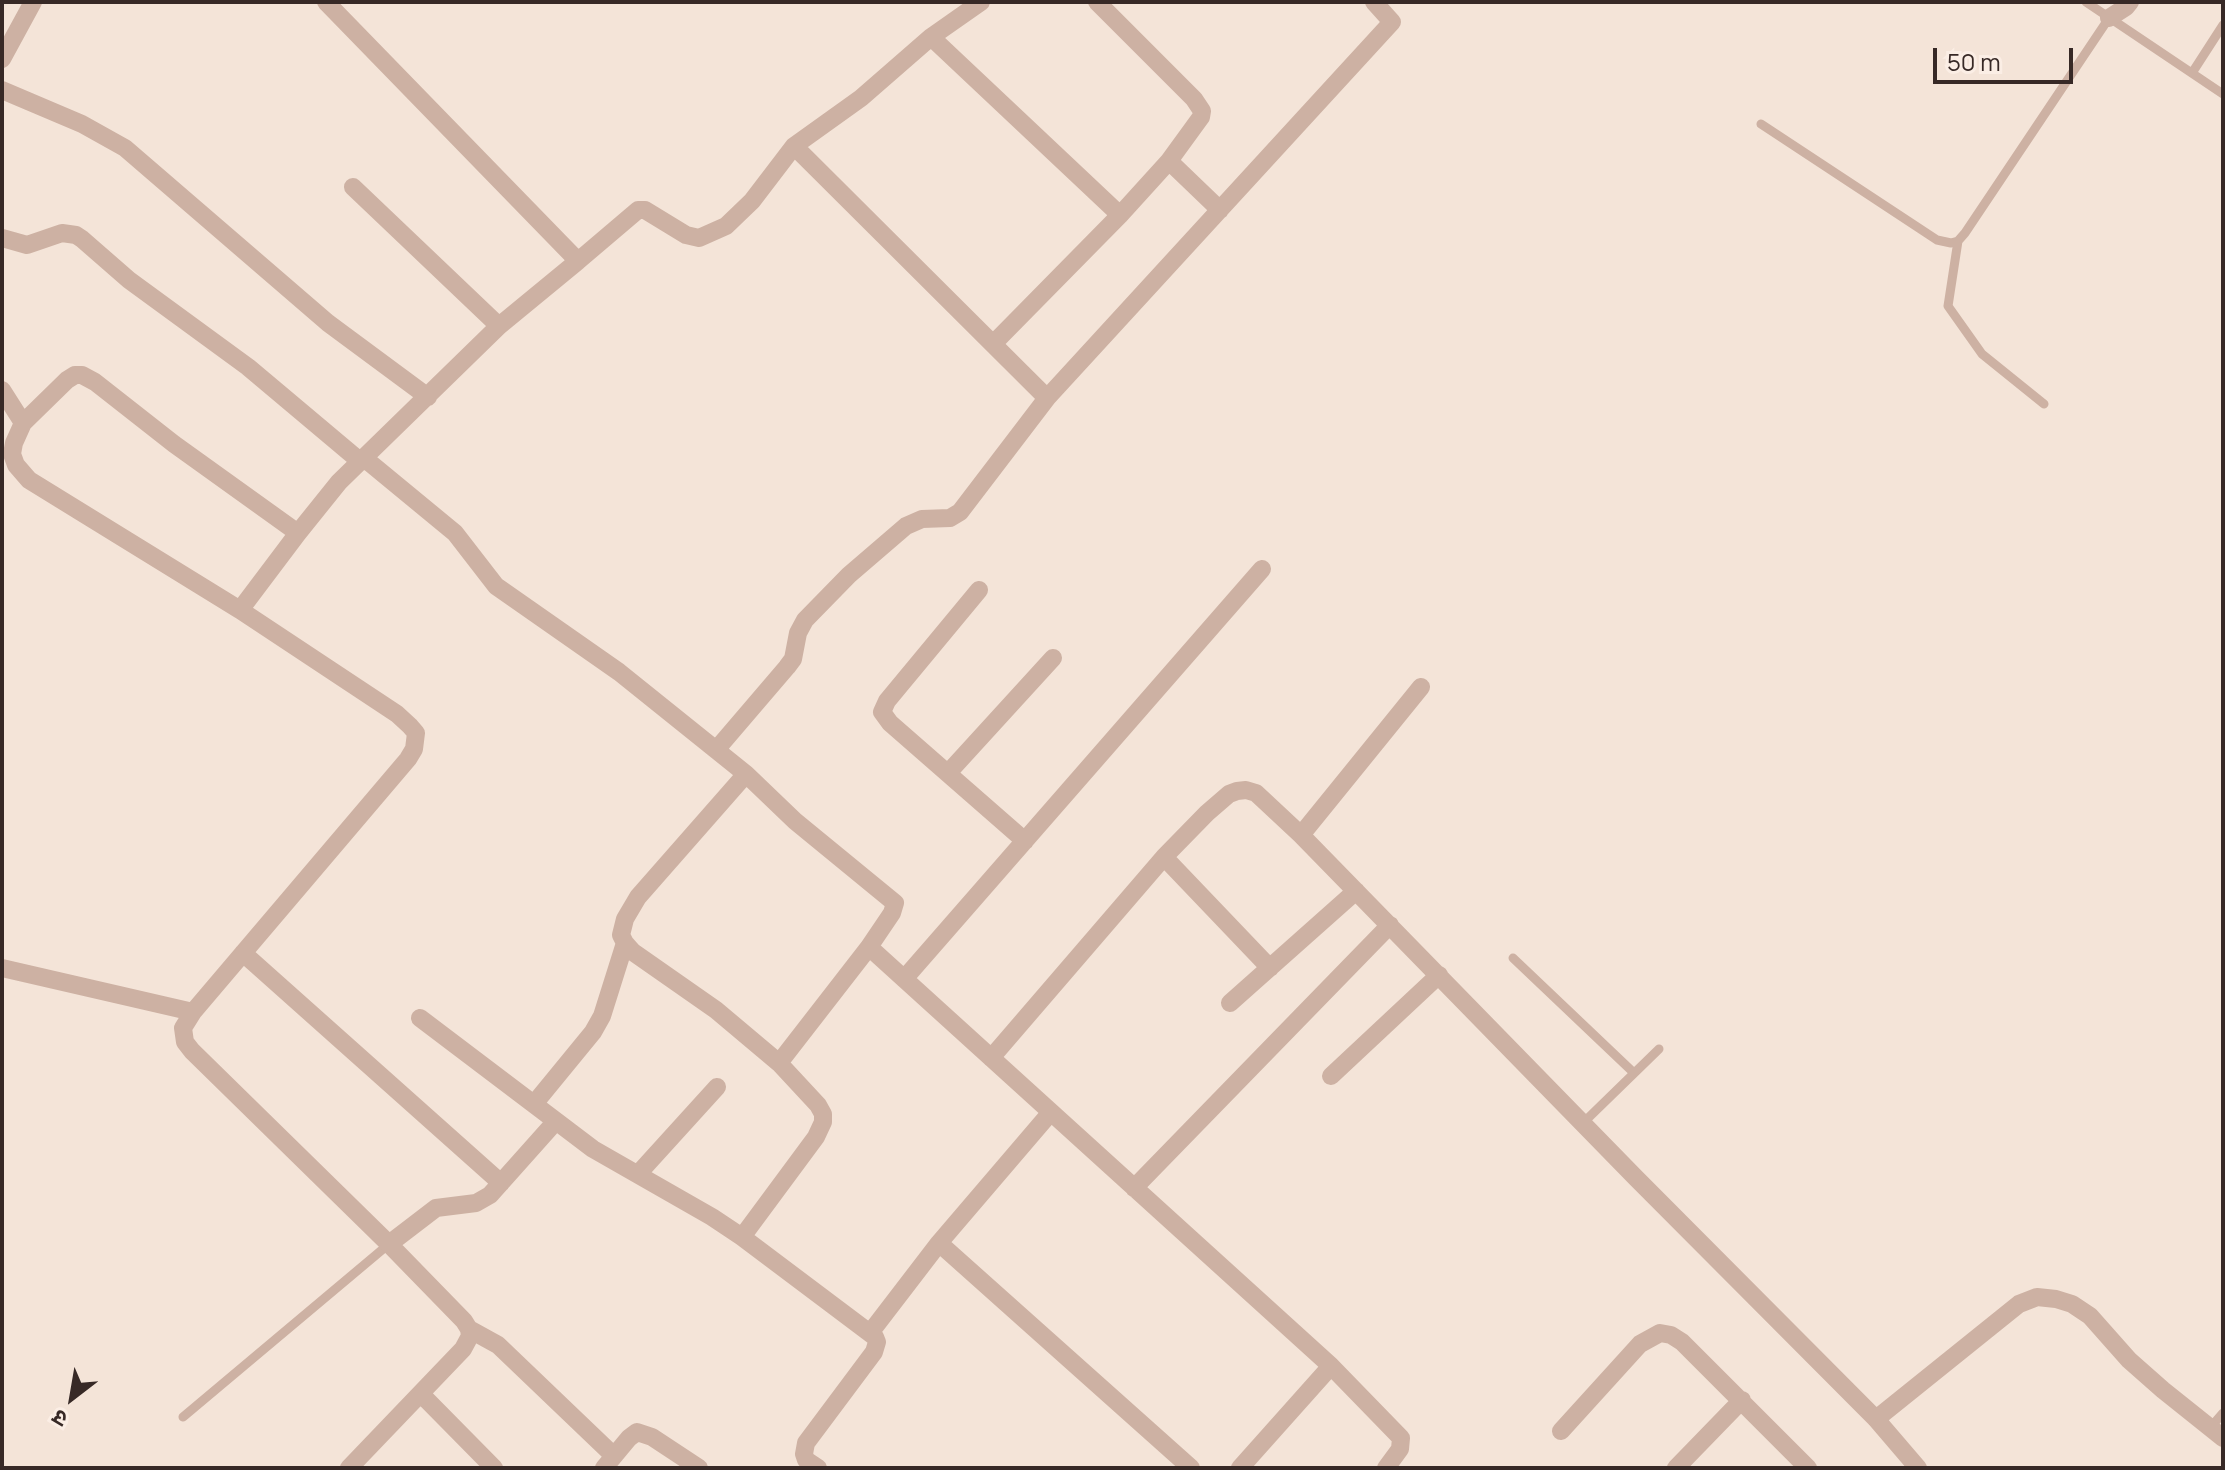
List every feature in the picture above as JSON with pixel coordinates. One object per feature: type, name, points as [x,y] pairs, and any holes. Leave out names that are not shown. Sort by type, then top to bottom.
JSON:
[{"type":"street","points":[[2,59],[33,2]]},
{"type":"street","points":[[326,2],[578,261]]},
{"type":"street","points":[[240,610],[339,482],[499,326],[638,210],[645,210],[686,235],[699,238],[726,226],[752,201],[794,146],[861,98],[931,37],[981,2]]},
{"type":"street","points":[[993,344],[1120,215],[1169,161],[1199,121],[1200,106],[1097,2]]},
{"type":"street","points":[[716,750],[793,659],[798,633],[812,612],[906,526],[922,519],[950,518],[960,512],[1047,398],[1392,22],[1374,2]]},
{"type":"street","points":[[2109,18],[2130,2]]},
{"type":"street","points":[[931,37],[1120,215]]},
{"type":"street","points":[[2,90],[82,124],[125,148],[328,323],[428,397]]},
{"type":"street","points":[[794,146],[1047,398]]},
{"type":"street","points":[[1169,161],[1220,210]]},
{"type":"street","points":[[353,187],[499,326]]},
{"type":"street","points":[[2,238],[27,245],[62,233],[82,239],[129,280],[248,367],[455,533],[496,586],[619,672],[746,774],[795,821],[895,903],[892,913],[869,947],[779,1063]]},
{"type":"street","points":[[298,533],[82,375],[67,380],[23,423],[14,443],[12,454],[16,465],[29,480],[240,610],[397,714],[416,733],[416,742],[408,759],[193,1012],[183,1028],[183,1035],[192,1051],[389,1244],[469,1329],[470,1336],[463,1349],[349,1468]]},
{"type":"street","points":[[2,390],[23,423]]},
{"type":"street","points":[[904,979],[1262,569]]},
{"type":"street","points":[[979,590],[882,712],[890,723],[1025,841]]},
{"type":"street","points":[[948,773],[1053,658]]},
{"type":"street","points":[[1301,835],[1421,687]]},
{"type":"street","points":[[742,1237],[816,1137],[823,1114],[779,1063],[716,1010],[633,952],[621,935],[638,897],[746,774]]},
{"type":"street","points":[[991,1058],[1164,857],[1229,794],[1246,790],[1262,798],[1301,835],[1876,1419],[1918,1468]]},
{"type":"street","points":[[1164,857],[1270,968]]},
{"type":"street","points":[[1230,1003],[1356,891]]},
{"type":"street","points":[[1134,1188],[1390,925]]},
{"type":"street","points":[[534,1104],[593,1032],[602,1016],[625,943]]},
{"type":"street","points":[[869,947],[1331,1366],[1401,1438],[1400,1449],[1386,1468]]},
{"type":"street","points":[[243,953],[501,1183]]},
{"type":"street","points":[[2,968],[193,1012]]},
{"type":"street","points":[[1331,1076],[1439,975]]},
{"type":"street","points":[[420,1018],[593,1149],[742,1237],[870,1333],[877,1342],[874,1352],[804,1448],[806,1460],[818,1468]]},
{"type":"street","points":[[638,1174],[717,1087]]},
{"type":"street","points":[[870,1333],[939,1243],[1051,1112]]},
{"type":"street","points":[[389,1244],[436,1208],[476,1203],[490,1195],[556,1121]]},
{"type":"street","points":[[939,1243],[1191,1468]]},
{"type":"street","points":[[1876,1419],[2019,1304],[2037,1297],[2072,1304],[2090,1316],[2129,1360],[2163,1390],[2219,1426]]},
{"type":"street","points":[[469,1329],[498,1345],[609,1462],[637,1432],[652,1437],[699,1468]]},
{"type":"street","points":[[1561,1431],[1640,1344],[1660,1333],[1682,1342],[1808,1468]]},
{"type":"street","points":[[1240,1468],[1331,1366]]},
{"type":"street","points":[[421,1394],[494,1468]]},
{"type":"street","points":[[1676,1468],[1742,1400]]},
{"type":"lane","points":[[2086,2],[2223,94]]},
{"type":"lane","points":[[2044,404],[1982,354],[1948,306],[1958,241],[2109,18]]},
{"type":"lane","points":[[2192,73],[2223,25]]},
{"type":"lane","points":[[1761,124],[1937,240],[1958,241]]},
{"type":"lane","points":[[1513,958],[1634,1073]]},
{"type":"lane","points":[[1583,1123],[1659,1049]]},
{"type":"lane","points":[[183,1417],[389,1244]]}]
